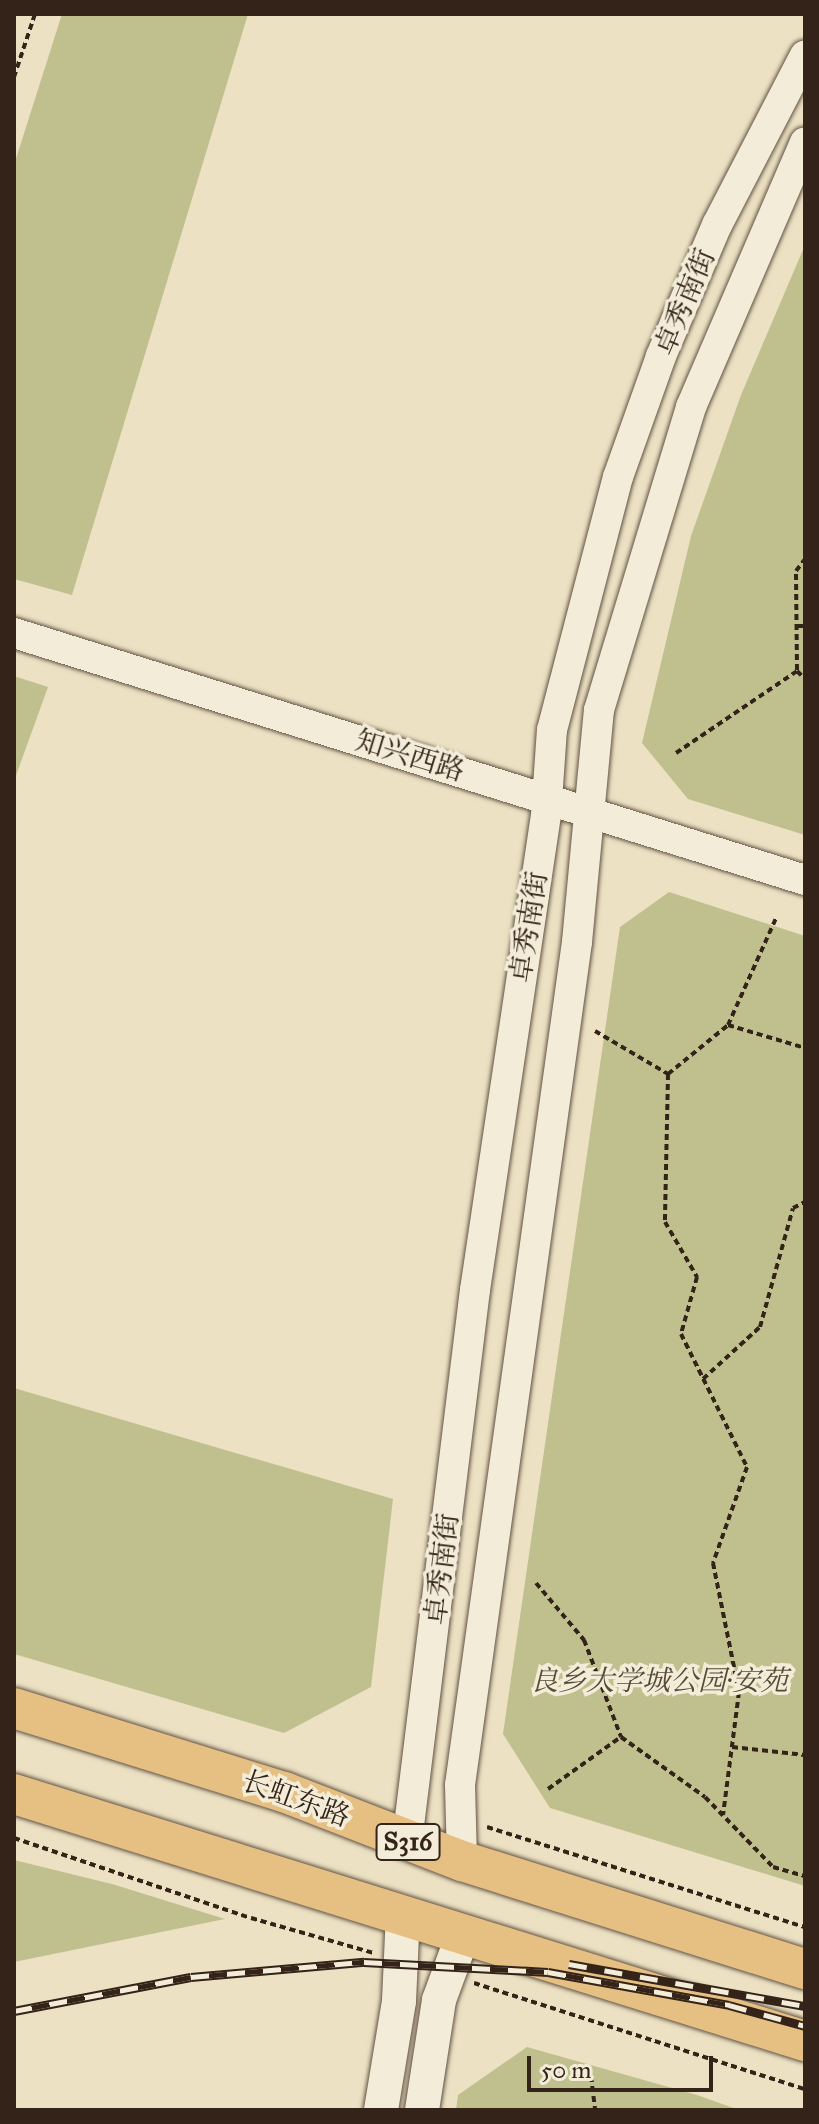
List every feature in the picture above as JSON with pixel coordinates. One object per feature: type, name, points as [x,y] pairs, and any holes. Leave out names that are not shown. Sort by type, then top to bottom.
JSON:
[{"type":"main road","name":"长虹东路","points":[[14,1708],[284,1792],[462,1861],[805,1969]]},
{"type":"main road","name":"S316","points":[[14,1794],[464,1932],[805,2041]]},
{"type":"main road","points":[[381,2110],[399,2001],[403,1913]]},
{"type":"main road","points":[[422,2110],[439,2000],[464,1932]]},
{"type":"street","name":"卓秀南街","points":[[407,1842],[475,1290],[546,799],[552,730],[623,462],[661,356],[717,225],[805,55]]},
{"type":"street","name":"卓秀南街","points":[[462,1861],[460,1785],[575,958],[599,710],[691,407],[805,142]]},
{"type":"street","name":"知兴西路","points":[[14,633],[805,880]]},
{"type":"path","points":[[14,77],[35,14]]},
{"type":"path","points":[[805,559],[796,571],[797,671],[805,679]]},
{"type":"path","points":[[797,626],[805,626]]},
{"type":"path","points":[[676,753],[797,671]]},
{"type":"path","points":[[723,1815],[739,1692],[713,1563],[747,1467],[681,1334],[697,1277],[665,1222],[668,1074],[728,1025],[776,918]]},
{"type":"path","points":[[728,1025],[805,1048]]},
{"type":"path","points":[[595,1031],[668,1074]]},
{"type":"path","points":[[703,1379],[760,1327],[793,1208],[805,1202]]},
{"type":"path","points":[[536,1583],[584,1640],[621,1737],[723,1815],[773,1867],[805,1876]]},
{"type":"path","points":[[548,1789],[621,1737]]},
{"type":"path","points":[[732,1747],[805,1755]]},
{"type":"path","points":[[591,2076],[595,2110]]},
{"type":"green space","points":[[62,14],[248,14],[72,595],[14,579],[14,165]]},
{"type":"green space","points":[[805,245],[805,835],[688,799],[642,743],[691,536],[741,395]]},
{"type":"green space","points":[[14,676],[48,687],[14,781]]},
{"type":"green space","name":"良乡大学城公园·安苑","points":[[669,892],[805,936],[805,1886],[550,1808],[503,1734],[620,927]]},
{"type":"green space","points":[[14,1388],[393,1499],[371,1687],[284,1733],[14,1654]]},
{"type":"green space","points":[[14,1860],[112,1884],[225,1919],[14,1962]]},
{"type":"green space","points":[[527,2047],[697,2095],[739,2110],[456,2110],[458,2095]]},
{"type":"railway","points":[[14,2011],[191,1977],[364,1962],[548,1972],[729,2005],[805,2026]]},
{"type":"railway","points":[[569,1964],[805,2006]]}]
